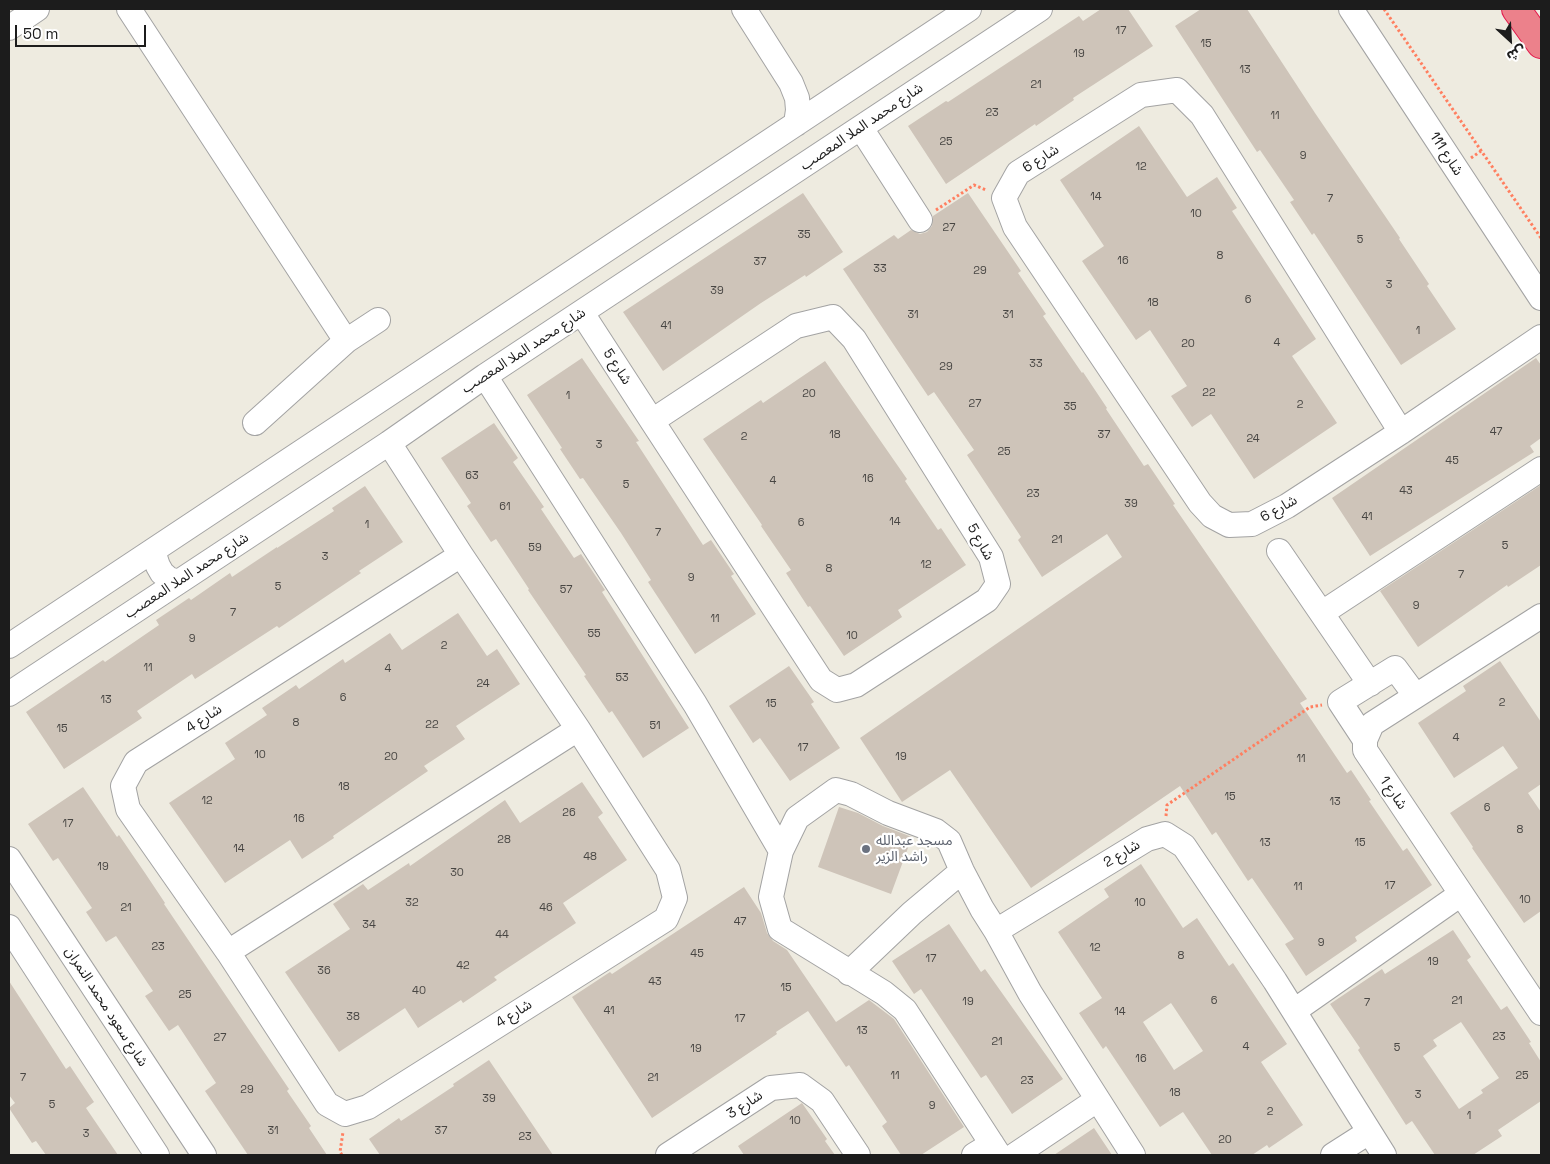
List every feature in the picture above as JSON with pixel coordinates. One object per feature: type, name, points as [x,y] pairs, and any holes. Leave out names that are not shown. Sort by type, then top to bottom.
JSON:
[{"type":"highway","points":[[1516,9],[1541,44]]},
{"type":"street","points":[[9,28],[37,9]]},
{"type":"street","points":[[129,9],[346,341]]},
{"type":"street","points":[[744,9],[791,83],[798,104],[796,124]]},
{"type":"street","points":[[9,646],[969,9]]},
{"type":"street","name":"شارع محمد الملا المعصب","points":[[9,694],[1040,9]]},
{"type":"street","name":"شارع 111","points":[[1350,9],[1541,298]]},
{"type":"street","points":[[791,83],[805,93],[818,98],[832,100]]},
{"type":"street","name":"شارع 6","points":[[1401,432],[1202,115],[1177,90],[1141,95],[1018,173],[1004,198],[1015,227],[1200,504],[1212,516],[1229,525],[1252,524],[1287,506],[1401,432],[1541,337]]},
{"type":"street","points":[[861,128],[920,220]]},
{"type":"street","name":"شارع 5","points":[[582,313],[652,421],[821,680],[837,690],[856,685],[987,600],[998,584],[991,557],[854,339],[833,318],[796,326],[652,421]]},
{"type":"street","points":[[255,423],[346,341],[378,320]]},
{"type":"street","points":[[485,376],[696,704],[780,851]]},
{"type":"street","name":"شارع 4","points":[[389,442],[461,555],[578,729],[668,870],[675,898],[666,919],[368,1107],[345,1114],[327,1104],[228,952],[128,809],[123,786],[136,762],[461,555]]},
{"type":"street","points":[[1322,613],[1541,469]]},
{"type":"street","points":[[156,548],[155,558],[162,573],[169,579],[178,582]]},
{"type":"street","points":[[1279,550],[1370,684]]},
{"type":"street","points":[[121,572],[129,574],[142,587],[144,604]]},
{"type":"street","points":[[1364,740],[1372,724],[1415,695],[1537,627]]},
{"type":"street","points":[[1340,702],[1394,668],[1415,695]]},
{"type":"street","name":"شارع 1","points":[[1340,702],[1364,740],[1365,750],[1541,1013]]},
{"type":"street","points":[[228,952],[578,729]]},
{"type":"street","points":[[988,1152],[905,1010],[884,994],[780,929],[771,897],[780,851],[797,818],[836,790],[851,794],[888,812],[936,831],[949,841],[982,909],[1030,993],[1133,1155]]},
{"type":"street","points":[[1165,834],[1184,846],[1294,1011],[1384,1155]]},
{"type":"street","name":"شارع 2","points":[[996,931],[1147,839],[1165,834]]},
{"type":"street","name":"شارع سعود محمد النمران","points":[[9,859],[17,883],[204,1155]]},
{"type":"street","points":[[849,973],[912,913],[962,871]]},
{"type":"street","points":[[1294,1011],[1461,894]]},
{"type":"street","points":[[9,927],[157,1155]]},
{"type":"street","points":[[116,1092],[126,1091],[136,1086],[143,1078],[146,1068]]},
{"type":"street","name":"شارع 3","points":[[668,1155],[771,1088],[800,1084],[822,1101],[858,1155]]},
{"type":"street","points":[[132,1117],[137,1108],[145,1101],[154,1096],[164,1095]]},
{"type":"street","points":[[1015,1155],[1097,1100]]},
{"type":"street","points":[[1333,1155],[1368,1132]]},
{"type":"path","points":[[1384,9],[1541,238]]},
{"type":"path","points":[[920,220],[974,184],[1004,198]]},
{"type":"path","points":[[1165,834],[1167,806],[1310,707],[1340,702]]},
{"type":"building","points":[[1101,9],[1128,9],[1153,46],[1073,98],[1074,100],[1036,126],[1035,124],[946,184],[908,126],[1079,16],[1083,21]]},
{"type":"building","points":[[1201,9],[1247,9],[1400,238],[1429,284],[1427,286],[1456,329],[1401,365],[1314,233],[1312,235],[1290,202],[1294,200],[1260,150],[1257,152],[1175,26]]},
{"type":"building","points":[[1139,126],[1187,197],[1217,177],[1237,208],[1232,211],[1316,339],[1292,356],[1337,423],[1254,479],[1211,414],[1192,427],[1171,396],[1187,386],[1150,330],[1136,340],[1082,261],[1104,246],[1060,180]]},
{"type":"building","points":[[803,193],[843,252],[806,277],[805,275],[761,303],[663,371],[623,312]]},
{"type":"building","points":[[968,193],[1021,271],[1018,273],[1046,314],[1043,316],[1083,372],[1144,466],[1148,464],[1175,504],[1173,505],[1307,699],[1300,703],[1347,773],[1351,770],[1371,800],[1369,801],[1403,851],[1407,848],[1432,885],[1355,937],[1357,941],[1306,976],[1285,944],[1294,939],[1252,878],[1248,881],[1216,832],[1212,835],[1180,786],[1031,888],[950,770],[902,802],[860,738],[1122,557],[1107,534],[1042,577],[1018,540],[1021,537],[967,455],[974,450],[934,392],[928,396],[843,269],[894,235],[898,239],[911,230],[920,234],[927,232],[932,226],[933,216]]},
{"type":"building","points":[[582,358],[639,441],[636,442],[703,545],[711,540],[734,574],[731,576],[756,614],[695,654],[648,582],[651,580],[621,533],[583,478],[580,479],[527,395]]},
{"type":"building","points":[[1536,358],[1541,365],[1541,438],[1530,446],[1534,452],[1370,556],[1332,498]]},
{"type":"building","points":[[825,361],[907,479],[905,481],[938,530],[941,528],[966,565],[898,610],[902,617],[844,656],[810,606],[808,607],[786,573],[791,570],[703,439],[761,400],[763,403]]},
{"type":"building","points":[[494,423],[518,458],[513,462],[544,507],[541,509],[574,558],[581,554],[605,590],[602,592],[689,728],[643,758],[612,711],[609,713],[584,676],[586,675],[496,539],[491,542],[467,506],[471,503],[441,458]]},
{"type":"building","points":[[1541,485],[1541,565],[1508,587],[1507,585],[1418,647],[1380,591]]},
{"type":"building","points":[[365,486],[403,542],[359,571],[361,573],[279,628],[277,626],[195,679],[192,674],[137,711],[142,718],[64,769],[26,712],[159,625],[156,620],[189,598],[191,600],[230,573],[232,577],[334,511],[332,508]]},
{"type":"building","points":[[458,613],[487,656],[497,649],[520,684],[456,726],[465,739],[424,766],[428,771],[333,836],[334,838],[302,859],[290,840],[225,883],[169,803],[235,759],[225,743],[267,715],[262,708],[296,685],[299,689],[343,659],[345,663],[390,633],[402,650]]},
{"type":"building","points":[[1500,661],[1541,722],[1541,784],[1528,793],[1541,812],[1541,911],[1524,923],[1450,813],[1518,768],[1503,746],[1454,778],[1418,723],[1466,691],[1463,686]]},
{"type":"building","points":[[789,666],[814,702],[811,704],[840,748],[790,781],[760,738],[753,743],[729,706]]},
{"type":"building","points":[[582,782],[603,813],[598,817],[627,860],[563,903],[576,923],[494,977],[497,980],[463,1003],[461,1000],[418,1028],[405,1008],[339,1052],[285,972],[350,929],[333,904],[363,884],[368,890],[409,863],[410,866],[505,800],[520,823]]},
{"type":"building","points":[[83,787],[117,837],[119,835],[145,873],[289,1089],[287,1091],[311,1126],[309,1128],[327,1155],[248,1155],[205,1091],[216,1083],[178,1025],[169,1031],[145,996],[153,991],[116,936],[106,942],[86,912],[92,908],[58,858],[53,861],[28,824]]},
{"type":"building","name":"مسجد عبدالله راشد الزير","points":[[839,807],[858,813],[883,826],[912,837],[891,894],[818,867]]},
{"type":"building","points":[[1141,864],[1183,928],[1197,918],[1229,966],[1233,963],[1287,1044],[1261,1062],[1303,1125],[1269,1148],[1267,1145],[1252,1155],[1212,1155],[1183,1112],[1160,1127],[1106,1046],[1103,1049],[1079,1013],[1102,998],[1058,932],[1109,897],[1104,889]],"holes":[[[1171,1003],[1203,1051],[1174,1070],[1143,1022]]]},
{"type":"building","points":[[744,887],[761,913],[767,933],[773,941],[787,950],[836,1022],[869,1000],[894,1019],[964,1127],[921,1155],[901,1155],[882,1126],[887,1122],[849,1065],[846,1067],[808,1011],[652,1118],[572,997],[610,972],[612,974]]},
{"type":"building","points":[[949,924],[981,972],[985,969],[1063,1079],[1012,1114],[986,1075],[981,1078],[921,989],[914,994],[892,961]]},
{"type":"building","points":[[1453,930],[1471,957],[1467,960],[1501,1010],[1507,1006],[1531,1042],[1529,1043],[1541,1062],[1541,1101],[1498,1130],[1502,1136],[1473,1155],[1435,1155],[1412,1121],[1406,1125],[1358,1050],[1360,1048],[1330,1004],[1382,969],[1385,974]],"holes":[[[1461,1022],[1499,1078],[1481,1090],[1483,1093],[1459,1109],[1423,1056],[1437,1046],[1433,1040]]]},
{"type":"building","points":[[9,981],[66,1069],[70,1066],[94,1102],[86,1108],[118,1155],[46,1155],[36,1141],[32,1143],[9,1108],[15,1103],[9,1095]]},
{"type":"building","points":[[489,1060],[553,1155],[380,1155],[369,1139],[399,1118],[401,1121]]},
{"type":"building","points":[[802,1103],[827,1139],[825,1141],[835,1155],[744,1155],[738,1146]]},
{"type":"building","points":[[1094,1128],[1112,1155],[1054,1155]]},
{"type":"place","name":"مسجد عبدالله راشد الزير","points":[[866,849]]}]
